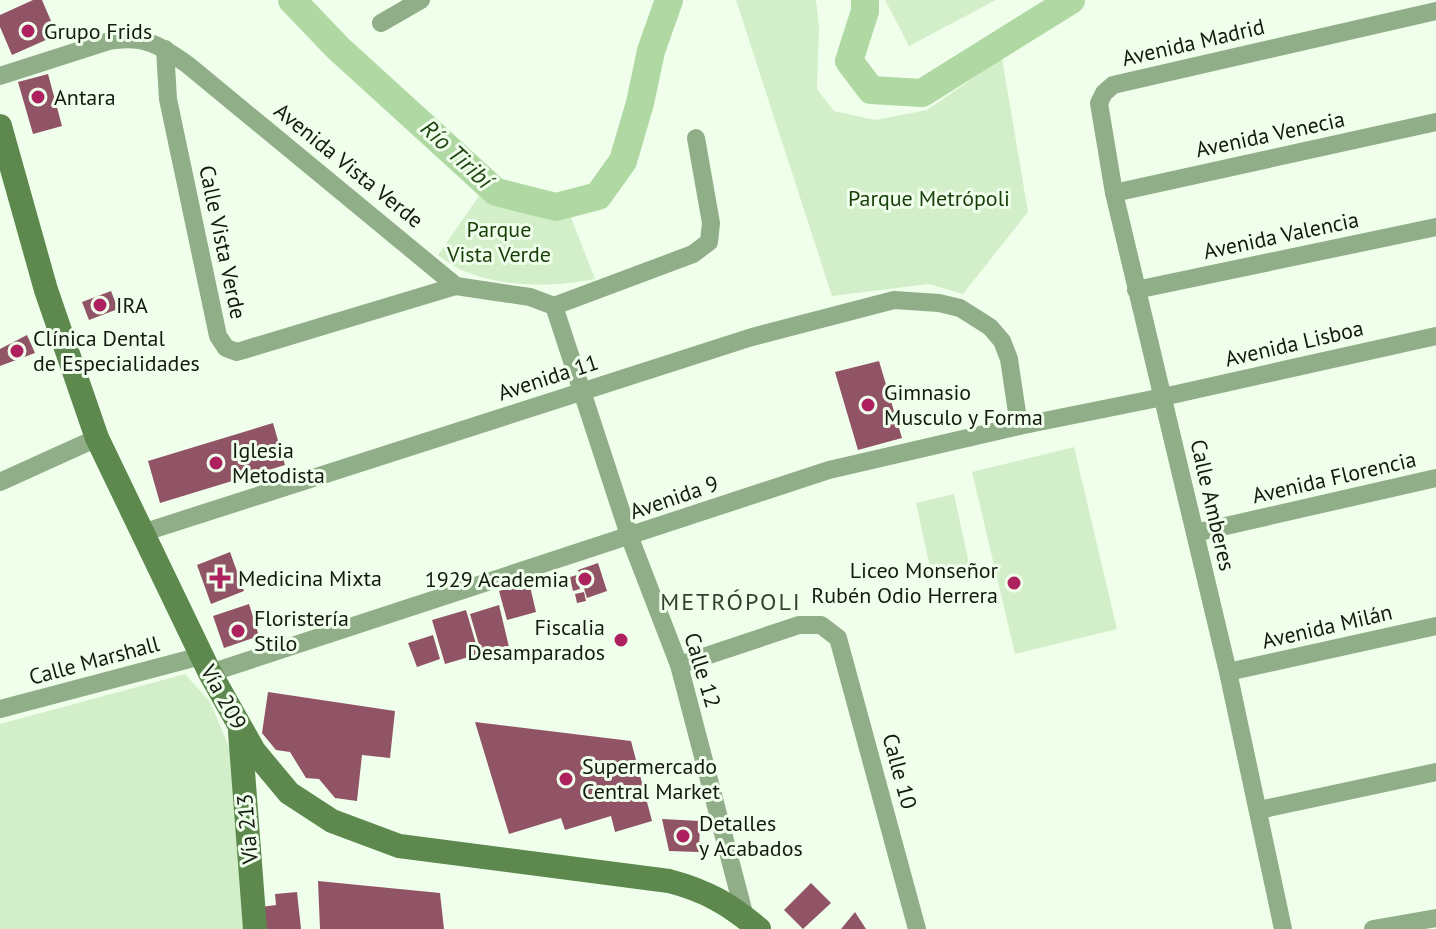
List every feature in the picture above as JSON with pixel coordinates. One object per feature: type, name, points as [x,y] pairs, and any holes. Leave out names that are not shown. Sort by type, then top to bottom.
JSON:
[{"type":"main road","name":"Vía 209","points":[[0,126],[46,290],[97,438],[205,665],[240,729],[289,793],[332,821],[399,846],[669,881],[698,889],[723,901],[752,923]]},
{"type":"main road","name":"Vía 213","points":[[240,729],[255,929]]},
{"type":"street","points":[[381,23],[421,0]]},
{"type":"street","name":"Avenida Madrid","points":[[1104,93],[1113,85],[1436,11]]},
{"type":"street","name":"Avenida Vista Verde","points":[[0,76],[109,41],[137,39],[165,49],[236,103],[456,286]]},
{"type":"street","name":"Calle Vista Verde","points":[[165,49],[168,99],[218,336],[226,348],[237,352],[456,286]]},
{"type":"street","name":"Calle Amberes","points":[[1104,93],[1099,103],[1114,193],[1228,672],[1283,929]]},
{"type":"street","name":"Avenida Venecia","points":[[1114,193],[1436,122]]},
{"type":"street","points":[[456,286],[530,297],[554,306],[693,254],[709,242],[711,223],[696,138]]},
{"type":"street","name":"Avenida Valencia","points":[[1136,290],[1436,227]]},
{"type":"street","name":"Avenida 11","points":[[142,533],[752,337],[894,300],[939,303],[973,314],[990,327],[1002,341],[1009,359],[1019,426]]},
{"type":"street","name":"Calle 12","points":[[554,306],[630,538],[679,665],[752,923]]},
{"type":"street","name":"Avenida Lisboa","points":[[1163,397],[1436,336]]},
{"type":"street","name":"Avenida 9","points":[[205,665],[630,538],[829,470],[1019,426],[1163,397]]},
{"type":"street","points":[[0,482],[97,438]]},
{"type":"street","name":"Avenida Florencia","points":[[1195,533],[1436,478]]},
{"type":"street","name":"Calle 10","points":[[679,665],[799,625],[812,624],[829,629],[838,638],[917,929]]},
{"type":"street","name":"Avenida Milán","points":[[1228,672],[1436,626]]},
{"type":"street","name":"Calle Marshall","points":[[0,709],[205,665]]},
{"type":"street","points":[[1259,810],[1436,772]]},
{"type":"street","points":[[1373,929],[1436,918]]},
{"type":"green space","name":"Parque Metrópoli","points":[[736,0],[816,0],[819,27],[817,89],[834,111],[875,120],[927,110],[1002,58],[1028,212],[963,294],[929,284],[832,296]]},
{"type":"green space","points":[[885,0],[996,0],[909,46]]},
{"type":"green space","name":"Parque Vista Verde","points":[[481,193],[524,212],[561,217],[570,215],[595,279],[535,285],[492,280],[454,266],[438,255]]},
{"type":"green space","points":[[1074,447],[1117,629],[1015,654],[972,472]]},
{"type":"green space","points":[[954,494],[969,564],[931,572],[916,503]]},
{"type":"green space","points":[[185,674],[210,702],[230,749],[246,929],[0,929],[0,724]]},
{"type":"building","name":"Grupo Frids","points":[[33,0],[42,0],[57,35],[12,55],[0,27],[0,15]]},
{"type":"building","name":"Antara","points":[[48,74],[62,126],[33,134],[18,82]]},
{"type":"building","name":"IRA","points":[[111,291],[118,309],[89,320],[82,302]]},
{"type":"building","name":"Clínica Dental de Especialidades","points":[[27,335],[35,353],[0,366],[0,349]]},
{"type":"building","name":"Gimnasio Musculo y Forma","points":[[879,361],[902,438],[858,450],[835,372]]},
{"type":"building","name":"Iglesia Metodista","points":[[273,423],[285,465],[160,503],[148,461]]},
{"type":"building","name":"Medicina Mixta","points":[[230,552],[244,591],[211,604],[197,565]]},
{"type":"building","points":[[598,563],[607,591],[587,598],[578,570]]},
{"type":"building","points":[[577,575],[580,589],[573,591],[570,577]]},
{"type":"building","points":[[529,582],[536,612],[507,620],[499,591]]},
{"type":"building","points":[[584,592],[586,601],[577,603],[575,594]]},
{"type":"building","name":"Floristería Stilo","points":[[249,604],[259,636],[224,648],[213,616]]},
{"type":"building","points":[[499,605],[509,647],[482,655],[470,614]]},
{"type":"building","points":[[466,610],[479,654],[445,664],[432,620]]},
{"type":"building","points":[[433,635],[440,659],[417,667],[408,643]]},
{"type":"building","points":[[268,692],[395,711],[390,758],[362,755],[357,801],[335,798],[319,779],[306,778],[290,752],[276,750],[262,733]]},
{"type":"building","name":"Supermercado Central Market","points":[[475,722],[631,741],[652,821],[615,832],[611,816],[565,830],[561,818],[509,834]]},
{"type":"building","name":"Detalles y Acabados","points":[[662,819],[700,821],[699,852],[669,851]]},
{"type":"building","points":[[318,881],[440,893],[444,929],[320,929]]},
{"type":"building","points":[[811,883],[831,903],[803,929],[784,910]]},
{"type":"building","points":[[297,892],[301,929],[263,929],[261,907],[276,905],[275,894]]},
{"type":"building","points":[[855,912],[866,929],[841,929]]},
{"type":"waterway","name":"Río Tiribí","points":[[292,0],[338,48],[496,192],[556,207],[598,196],[623,161],[651,51],[669,0]]},
{"type":"waterway","name":"Río Tiribí","points":[[865,0],[865,11],[849,61],[871,90],[922,93],[1071,0]]},
{"type":"place","name":"Grupo Frids","points":[[28,31]]},
{"type":"place","name":"Antara","points":[[38,97]]},
{"type":"place","name":"IRA","points":[[100,305]]},
{"type":"place","name":"Clínica Dental de Especialidades","points":[[17,351]]},
{"type":"place","name":"Gimnasio Musculo y Forma","points":[[868,405]]},
{"type":"place","name":"Iglesia Metodista","points":[[216,463]]},
{"type":"place","name":"Medicina Mixta","points":[[220,578]]},
{"type":"place","name":"1929 Academia","points":[[585,579]]},
{"type":"place","name":"Liceo Monseñor Rubén Odio Herrera","points":[[1014,583]]},
{"type":"place","name":"Floristería Stilo","points":[[238,631]]},
{"type":"place","name":"Fiscalia Desamparados","points":[[621,640]]},
{"type":"place","name":"Supermercado Central Market","points":[[566,779]]},
{"type":"place","name":"Detalles y Acabados","points":[[683,836]]},
{"type":"district","name":"METRÓPOLI","points":[[731,601]]}]
